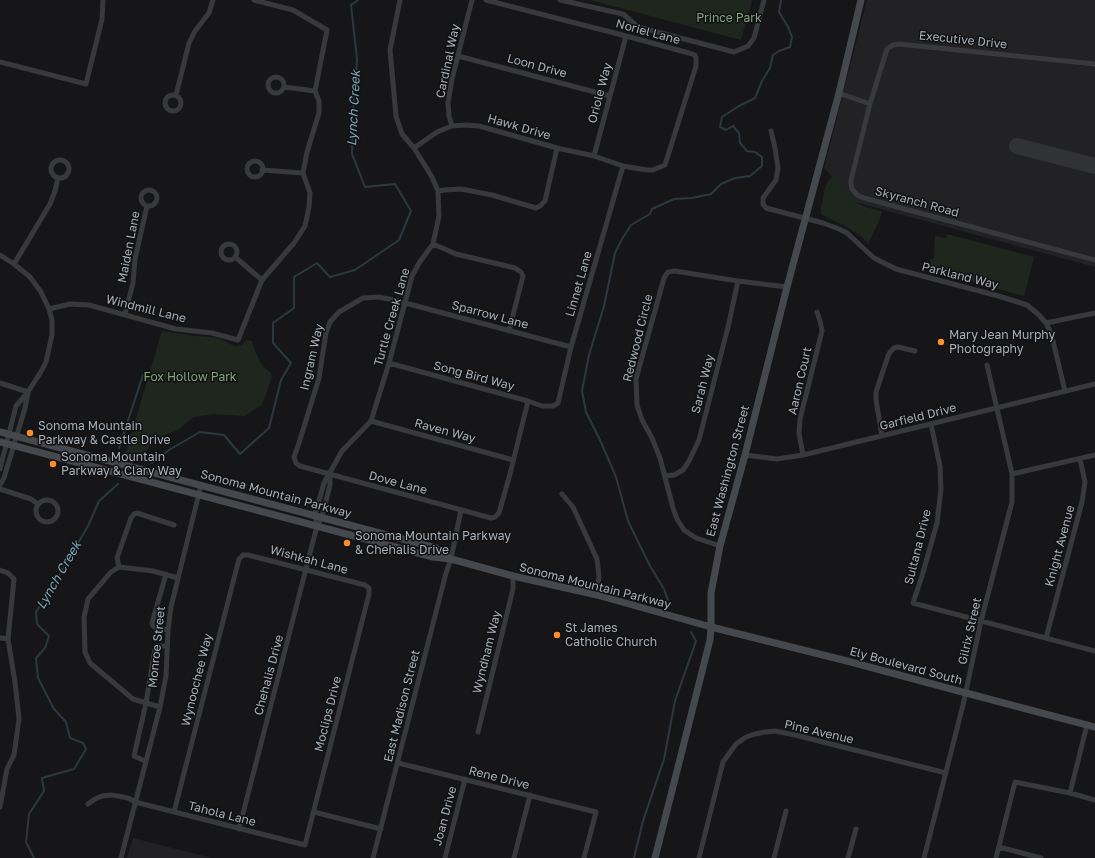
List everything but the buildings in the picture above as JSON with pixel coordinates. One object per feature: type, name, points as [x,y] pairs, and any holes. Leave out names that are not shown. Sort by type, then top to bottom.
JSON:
[{"type":"main road","name":"East Washington Street","points":[[655,858],[710,640],[711,593],[720,546],[745,455],[786,287],[839,93],[861,0]]},
{"type":"main road","name":"Sonoma Mountain Parkway","points":[[0,432],[436,548],[450,559]]},
{"type":"main road","name":"Sonoma Mountain Parkway","points":[[7,444],[433,557],[450,559],[597,596],[711,627]]},
{"type":"main road","name":"Ely Boulevard South","points":[[711,627],[847,660],[1095,727]]},
{"type":"street","points":[[0,62],[86,84],[102,19],[103,0]]},
{"type":"street","points":[[176,95],[189,43],[195,31],[209,13],[213,0]]},
{"type":"street","points":[[235,257],[262,280],[294,243],[305,226],[310,193],[303,173],[307,152],[319,113],[319,101],[315,90],[327,30],[293,10],[254,0]]},
{"type":"street","name":"Turtle Creek Lane","points":[[318,526],[319,516],[330,485],[330,474],[337,460],[342,451],[371,421],[390,363],[412,276],[419,263],[433,244],[439,216],[438,192],[432,177],[414,148],[402,134],[396,116],[390,50],[400,0]]},
{"type":"street","name":"Cardinal Way","points":[[452,126],[449,116],[448,103],[452,79],[472,0]]},
{"type":"street","name":"Noriel Lane","points":[[486,0],[626,36],[689,53],[694,56],[696,58],[696,66],[664,165]]},
{"type":"street","points":[[560,0],[623,14],[638,27],[734,52],[748,46],[754,38],[764,0]]},
{"type":"street","name":"Oriole Way","points":[[594,156],[626,36]]},
{"type":"street","name":"Executive Drive","points":[[870,104],[888,49],[899,44],[1095,64]]},
{"type":"street","name":"Loon Drive","points":[[458,56],[610,96]]},
{"type":"street","points":[[284,87],[315,90]]},
{"type":"street","points":[[839,93],[870,104]]},
{"type":"street","name":"Skyranch Road","points":[[870,104],[851,180],[852,189],[857,195],[1095,260]]},
{"type":"street","name":"Hawk Drive","points":[[414,148],[437,132],[452,126],[466,125],[479,126],[557,148],[594,156],[623,166],[653,170],[664,165]]},
{"type":"street","name":"Parkland Way","points":[[771,131],[778,168],[776,180],[762,198],[763,204],[766,208],[840,228],[868,254],[890,267],[1027,305],[1046,323],[1054,341],[1065,391]]},
{"type":"street","points":[[438,192],[461,189],[492,195],[536,208],[545,200],[557,148]]},
{"type":"street","name":"Linnet Lane","points":[[553,406],[558,403],[571,347],[623,166]]},
{"type":"street","points":[[262,170],[303,173]]},
{"type":"street","points":[[14,264],[50,204],[56,191],[58,178]]},
{"type":"street","name":"Maiden Lane","points":[[125,314],[133,283],[135,259],[147,206]]},
{"type":"street","points":[[433,244],[456,254],[514,268],[521,272],[523,276],[509,331]]},
{"type":"street","points":[[0,255],[30,277],[41,292],[49,309],[52,320],[52,336],[46,362],[28,392],[16,406],[13,435]]},
{"type":"street","name":"Redwood Circle","points":[[720,546],[696,538],[684,530],[677,519],[660,458],[652,438],[642,420],[637,405],[636,379],[664,278],[668,272],[675,271],[786,287]]},
{"type":"street","name":"Windmill Lane","points":[[49,309],[70,304],[89,305],[176,329],[212,333],[238,340],[262,280]]},
{"type":"street","name":"Sarah Way","points":[[665,476],[674,475],[683,470],[690,461],[699,440],[728,328],[738,281]]},
{"type":"street","name":"Ingram Way","points":[[330,474],[300,466],[296,463],[294,457],[319,378],[326,333],[330,322],[339,312],[363,298],[378,297],[404,303]]},
{"type":"street","name":"Sparrow Lane","points":[[404,303],[571,347]]},
{"type":"street","name":"Aaron Court","points":[[803,455],[799,433],[800,419],[822,331],[817,312]]},
{"type":"street","points":[[1046,323],[1095,313]]},
{"type":"street","points":[[882,436],[876,392],[888,356],[894,348],[898,347],[915,351]]},
{"type":"street","name":"Song Bird Way","points":[[390,363],[542,406],[553,406]]},
{"type":"street","name":"Gilrix Street","points":[[924,858],[966,693],[981,621],[1012,502],[1012,474],[987,365]]},
{"type":"street","points":[[0,383],[28,392]]},
{"type":"street","name":"Garfield Drive","points":[[745,455],[777,459],[803,455],[1095,384]]},
{"type":"street","points":[[0,469],[7,444],[13,435],[25,408],[28,392]]},
{"type":"street","points":[[450,559],[461,510],[491,518],[499,513],[528,401]]},
{"type":"street","name":"Raven Way","points":[[371,421],[513,460]]},
{"type":"street","name":"Sultana Drive","points":[[930,424],[940,466],[941,489],[937,523],[913,603],[981,621]]},
{"type":"street","points":[[0,485],[4,478],[7,444]]},
{"type":"street","points":[[1012,474],[1095,455]]},
{"type":"street","name":"Knight Avenue","points":[[1046,638],[1082,502],[1085,482],[1080,459]]},
{"type":"street","name":"Dove Lane","points":[[330,474],[461,510]]},
{"type":"street","name":"Monroe Street","points":[[121,858],[160,707],[166,676],[168,630],[171,607],[201,485]]},
{"type":"street","points":[[0,489],[31,498],[38,504]]},
{"type":"street","points":[[562,494],[573,507],[597,559],[599,576],[597,596]]},
{"type":"street","points":[[48,501],[55,504],[57,511],[55,518],[49,522],[39,519],[36,510],[38,504],[48,501]]},
{"type":"street","points":[[119,567],[117,558],[131,518],[134,514],[137,512],[174,525]]},
{"type":"street","name":"Chehalis Drive","points":[[239,829],[318,526]]},
{"type":"street","name":"Wishkah Lane","points":[[243,555],[306,570],[368,588]]},
{"type":"street","name":"Wynoochee Way","points":[[174,812],[239,559],[243,555]]},
{"type":"street","name":"East Madison Street","points":[[373,858],[450,559]]},
{"type":"street","points":[[160,707],[133,699],[90,664],[86,652],[84,617],[88,599],[111,572],[119,567],[153,571],[178,578]]},
{"type":"street","points":[[0,570],[14,579],[8,638],[19,719],[14,755],[7,769],[0,807]]},
{"type":"street","points":[[166,574],[152,623],[156,628],[168,630]]},
{"type":"street","name":"Wyndham Way","points":[[478,732],[513,589],[513,576]]},
{"type":"street","name":"Moclips Drive","points":[[305,845],[369,594],[368,588]]},
{"type":"street","points":[[981,621],[1095,651]]},
{"type":"street","points":[[0,638],[8,638]]},
{"type":"street","points":[[145,761],[134,756],[146,703],[155,649],[158,646],[167,646]]},
{"type":"street","points":[[1070,793],[1087,725]]},
{"type":"street","name":"Pine Avenue","points":[[699,858],[723,762],[736,744],[746,737],[765,732],[795,735],[946,773]]},
{"type":"street","name":"Rene Drive","points":[[398,762],[596,812],[584,858]]},
{"type":"street","points":[[0,768],[7,769]]},
{"type":"street","name":"Joan Drive","points":[[445,858],[465,779]]},
{"type":"street","points":[[996,858],[1015,782],[1070,793],[1095,800]]},
{"type":"street","name":"Tahola Lane","points":[[88,804],[102,796],[111,795],[128,798],[135,802],[305,845]]},
{"type":"street","points":[[514,858],[530,796]]},
{"type":"street","points":[[774,858],[786,811]]},
{"type":"street","points":[[314,812],[381,829]]},
{"type":"street","points":[[848,858],[856,829]]},
{"type":"street","points":[[999,847],[1041,858]]},
{"type":"shaded area","points":[[867,0],[1095,0],[1095,267],[855,202],[824,168]]},
{"type":"shaded area","points":[[133,838],[212,858],[127,858]]},
{"type":"green space","name":"Prince Park","points":[[590,0],[752,0],[741,40]]},
{"type":"green space","points":[[833,177],[855,202],[865,207],[882,211],[868,244],[862,237],[844,225],[821,214],[825,188],[829,180]]},
{"type":"green space","points":[[947,234],[1034,257],[1024,296],[938,273],[939,270],[929,268],[931,261],[930,259],[934,259],[935,236],[946,238]]},
{"type":"green space","name":"Fox Hollow Park","points":[[162,331],[213,337],[221,339],[234,346],[243,344],[246,340],[252,341],[261,364],[271,373],[272,377],[262,405],[244,416],[213,414],[194,417],[179,429],[156,439],[144,454],[141,461],[125,455]]},
{"type":"waterway","name":"Lynch Creek","points":[[152,463],[169,450],[200,432],[224,435],[240,454],[269,428],[281,380],[291,363],[273,343],[273,323],[294,308],[294,277],[317,263],[330,277],[355,270],[399,240],[411,211],[395,184],[365,187],[352,154],[357,59],[351,5],[358,0]]},
{"type":"waterway","points":[[668,600],[664,589],[650,566],[628,521],[616,477],[586,412],[582,391],[589,355],[604,306],[615,253],[631,225],[650,214],[652,209],[674,199],[692,198],[711,194],[721,184],[735,178],[750,176],[762,166],[762,157],[755,152],[747,151],[740,143],[739,133],[733,126],[726,130],[720,127],[722,117],[755,98],[762,81],[770,68],[773,55],[790,47],[792,37],[779,12],[781,0]]},
{"type":"waterway","points":[[119,448],[143,375]]},
{"type":"waterway","name":"Lynch Creek","points":[[34,858],[26,842],[29,814],[44,791],[42,778],[74,769],[86,749],[83,743],[70,738],[66,722],[54,709],[38,678],[36,658],[45,648],[49,636],[37,624],[36,612],[88,526],[99,501],[118,484]]},
{"type":"waterway","points":[[634,858],[643,821],[664,759],[675,701],[696,641],[691,632]]},
{"type":"taxiway","points":[[1017,146],[1095,166]]},
{"type":"place","name":"Mary Jean Murphy Photography","points":[[941,342]]},
{"type":"place","name":"Sonoma Mountain Parkway & Castle Drive","points":[[30,433]]},
{"type":"place","name":"Sonoma Mountain Parkway & Clary Way","points":[[53,464]]},
{"type":"place","name":"Sonoma Mountain Parkway & Chehalis Drive","points":[[347,543]]},
{"type":"place","name":"St James Catholic Church","points":[[557,635]]}]
